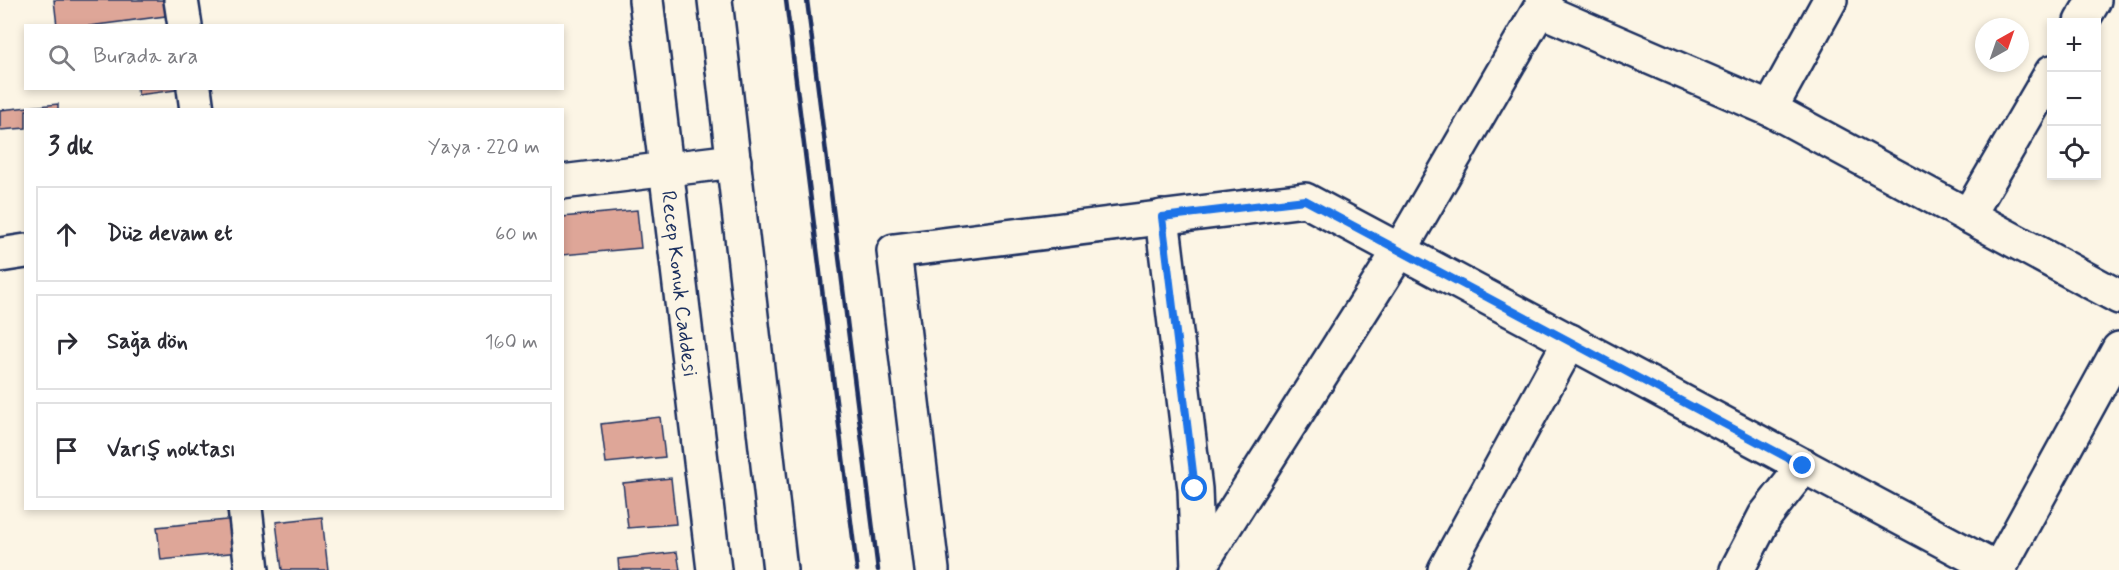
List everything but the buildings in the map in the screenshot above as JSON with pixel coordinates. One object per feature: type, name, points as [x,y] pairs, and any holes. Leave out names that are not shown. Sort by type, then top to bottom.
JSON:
[{"type":"street","points":[[181,0],[185,24]]},
{"type":"street","name":"Recep Konuk Caddesi","points":[[646,0],[714,570]]},
{"type":"street","points":[[714,0],[780,570]]},
{"type":"street","points":[[1770,109],[1830,0]]},
{"type":"street","points":[[2083,18],[2094,0]]},
{"type":"street","points":[[1199,569],[1400,250],[1543,5],[1770,109],[2119,297]]},
{"type":"street","points":[[1968,216],[2047,81]]},
{"type":"street","points":[[194,90],[197,108]]},
{"type":"street","points":[[564,182],[734,161]]},
{"type":"street","points":[[933,570],[894,251],[1305,200],[1998,570],[2119,350]]},
{"type":"street","points":[[1162,217],[1195,489],[1199,569]]},
{"type":"street","points":[[0,255],[24,251]]},
{"type":"street","points":[[1445,570],[1570,341]]},
{"type":"street","points":[[1737,570],[1765,516],[1803,466]]},
{"type":"street","points":[[245,510],[252,570]]},
{"type":"railway","points":[[786,0],[857,570]]},
{"type":"railway","points":[[807,0],[878,570]]},
{"type":"route","points":[[1195,489],[1162,217],[1305,200],[1803,466]]}]
